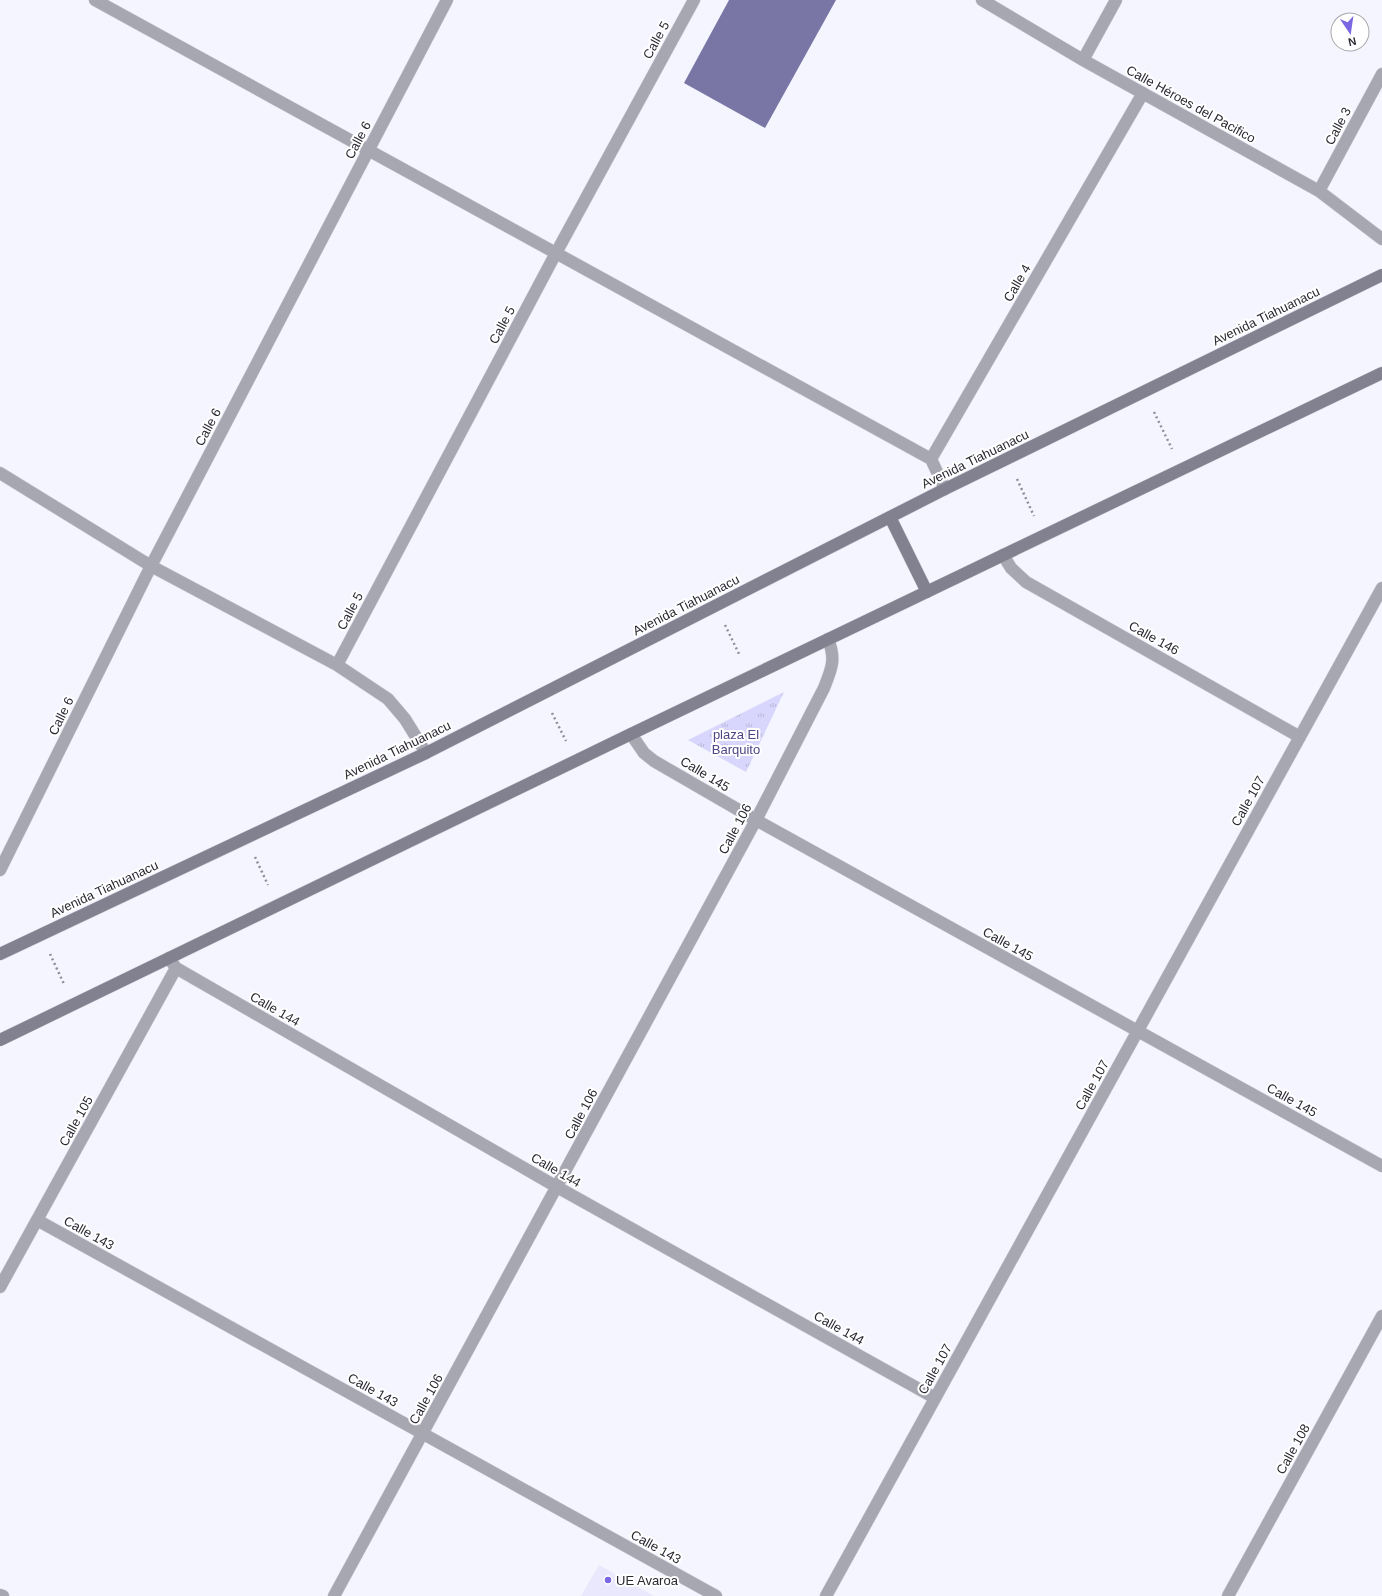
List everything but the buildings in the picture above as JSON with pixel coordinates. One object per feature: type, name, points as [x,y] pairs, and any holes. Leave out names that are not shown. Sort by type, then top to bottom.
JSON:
[{"type":"main road","name":"Avenida Tiahuanacu","points":[[0,954],[426,753],[945,489],[1382,275]]},
{"type":"main road","points":[[0,1040],[631,734],[1382,373]]},
{"type":"main road","points":[[890,517],[927,592]]},
{"type":"street","points":[[95,0],[931,459],[945,489]]},
{"type":"street","name":"Calle 6","points":[[0,870],[151,566],[447,0]]},
{"type":"street","name":"Calle 5","points":[[337,665],[556,253],[694,0]]},
{"type":"street","name":"Calle Héroes del Pacifico","points":[[982,0],[1084,60],[1318,191],[1382,239]]},
{"type":"street","points":[[1084,60],[1116,0]]},
{"type":"street","name":"Calle 3","points":[[1318,191],[1382,74]]},
{"type":"street","name":"Calle 4","points":[[931,459],[1143,93]]},
{"type":"street","points":[[0,473],[151,566],[337,665],[388,699],[404,719],[426,753]]},
{"type":"street","name":"Calle 146","points":[[1003,555],[1011,568],[1026,582],[1300,736]]},
{"type":"street","name":"Calle 107","points":[[826,1596],[1382,588]]},
{"type":"street","name":"Calle 106","points":[[334,1596],[558,1187],[756,820],[824,688],[831,670],[833,659],[833,651],[828,639]]},
{"type":"street","name":"Calle 145","points":[[631,734],[644,753],[654,761],[756,820],[1382,1166]]},
{"type":"street","name":"Calle 144","points":[[169,958],[176,968],[558,1187],[935,1398]]},
{"type":"street","name":"Calle 105","points":[[0,1287],[176,968]]},
{"type":"street","name":"Calle 143","points":[[37,1220],[716,1596]]},
{"type":"street","name":"Calle 108","points":[[1228,1596],[1382,1316]]},
{"type":"path","points":[[1144,391],[1182,469]]},
{"type":"path","points":[[1007,459],[1044,535]]},
{"type":"path","points":[[716,606],[750,677]]},
{"type":"path","points":[[543,693],[576,761]]},
{"type":"path","points":[[246,838],[277,906]]},
{"type":"path","points":[[41,934],[73,1004]]},
{"type":"shaded area","name":"UE Avaroa","points":[[599,1565],[654,1596],[581,1596]]},
{"type":"green space","name":"plaza El Barquito","points":[[784,692],[746,772],[688,740]]},
{"type":"place","name":"UE Avaroa","points":[[608,1580]]}]
